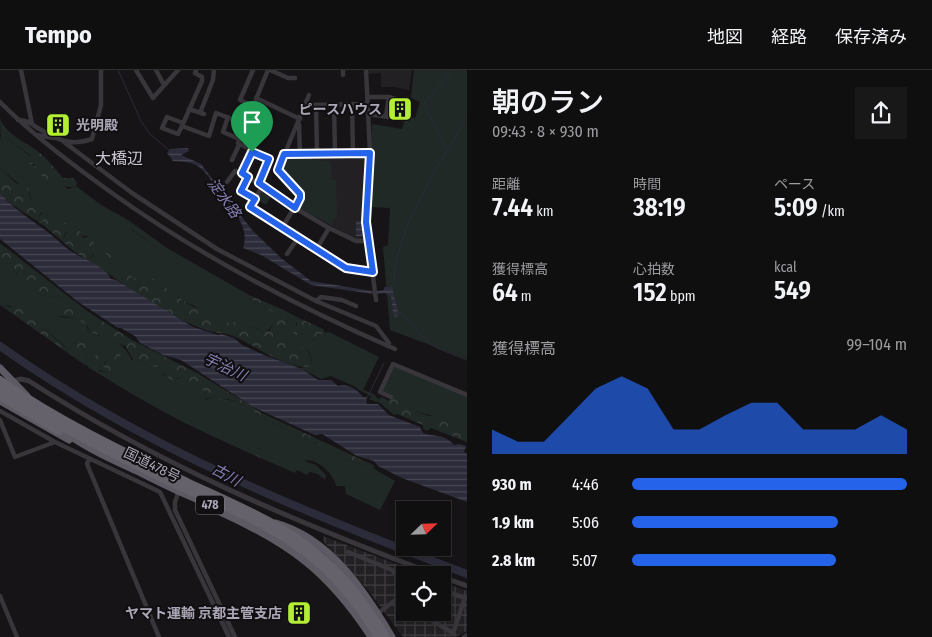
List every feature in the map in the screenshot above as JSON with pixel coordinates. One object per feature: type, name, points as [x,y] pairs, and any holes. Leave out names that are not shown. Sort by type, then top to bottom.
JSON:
[{"type":"highway","name":"国道478号","points":[[0,368],[65,433],[88,447],[249,525],[296,553],[340,593],[371,637]]},
{"type":"highway","points":[[0,376],[14,390]]},
{"type":"highway","points":[[0,380],[100,440],[256,515],[299,539],[325,560],[351,586],[386,637]]},
{"type":"highway","points":[[0,388],[56,424],[118,457]]},
{"type":"highway","points":[[0,396],[37,420],[252,520],[295,545],[320,564],[346,590],[378,637]]},
{"type":"highway","name":"国道478号","points":[[0,401],[71,445],[214,507],[284,526],[301,534],[318,545],[340,564],[378,613],[392,637]]},
{"type":"street","points":[[21,70],[32,124]]},
{"type":"street","points":[[36,135],[79,143],[92,139],[101,105],[101,70]]},
{"type":"street","points":[[136,70],[153,98],[178,70]]},
{"type":"street","points":[[156,70],[164,85]]},
{"type":"street","points":[[196,70],[195,73],[202,77],[202,81],[182,125],[209,136],[216,113],[245,124]]},
{"type":"street","points":[[189,109],[202,114],[214,70]]},
{"type":"street","points":[[252,70],[240,100],[254,106]]},
{"type":"street","points":[[232,160],[245,124],[269,70],[288,78],[295,78]]},
{"type":"street","points":[[366,70],[370,153],[366,222],[375,295]]},
{"type":"street","points":[[202,81],[211,85]]},
{"type":"street","points":[[282,228],[295,208],[300,194],[278,170],[309,95]]},
{"type":"street","points":[[368,97],[389,98],[406,102],[402,119],[368,114]]},
{"type":"street","points":[[256,98],[299,121]]},
{"type":"street","points":[[386,116],[389,98]]},
{"type":"street","points":[[0,102],[36,135],[126,203],[201,252],[305,307],[395,349]]},
{"type":"street","points":[[334,104],[335,153]]},
{"type":"street","points":[[352,104],[353,153]]},
{"type":"street","points":[[306,105],[368,104]]},
{"type":"street","points":[[316,105],[317,154]]},
{"type":"street","points":[[228,117],[223,132],[240,138]]},
{"type":"street","points":[[18,120],[32,124],[62,140],[132,193],[217,249],[316,301],[376,326],[389,342],[388,346]]},
{"type":"street","points":[[299,121],[300,154]]},
{"type":"street","points":[[239,145],[269,159],[255,199],[250,207],[346,268],[373,272]]},
{"type":"street","points":[[242,173],[252,152]]},
{"type":"street","points":[[284,154],[370,153]]},
{"type":"street","points":[[227,182],[235,171],[242,173],[329,228],[356,242],[368,241]]},
{"type":"street","points":[[248,177],[241,191],[255,199]]},
{"type":"street","points":[[316,250],[329,228]]},
{"type":"street","points":[[287,254],[298,238]]},
{"type":"street","points":[[316,301],[321,297],[342,300],[356,306]]},
{"type":"street","points":[[391,397],[380,392],[393,364],[467,395]]},
{"type":"street","points":[[14,381],[21,379],[29,381],[124,438],[189,471],[315,528],[413,566]]},
{"type":"street","points":[[0,411],[55,442],[71,445],[89,459],[160,492],[174,515],[235,637]]},
{"type":"street","points":[[0,420],[15,458],[55,442]]},
{"type":"street","points":[[89,459],[87,464],[159,637]]},
{"type":"street","points":[[189,471],[178,492],[174,515],[229,637]]},
{"type":"street","points":[[348,552],[392,570],[396,576]]},
{"type":"street","points":[[451,580],[467,586]]},
{"type":"street","points":[[433,621],[454,635],[466,598],[451,593]]},
{"type":"street","points":[[0,596],[17,637]]},
{"type":"street","points":[[378,613],[396,600]]},
{"type":"shaded area","points":[[367,70],[412,70],[409,90],[381,87],[381,73],[367,74]]},
{"type":"shaded area","points":[[288,156],[369,156],[365,238],[363,240],[353,238],[301,209],[298,204],[302,199],[301,193],[281,168],[285,158]]},
{"type":"shaded area","points":[[323,536],[401,566],[396,566],[396,621],[451,621],[451,585],[467,591],[467,631],[455,637],[403,637],[368,590],[323,541]]},
{"type":"green space","points":[[414,70],[467,70],[467,359],[390,330],[383,247],[388,245],[390,208],[369,207],[372,124],[402,129],[406,116],[415,118],[420,102],[411,98]]},
{"type":"green space","points":[[0,119],[7,130],[41,154],[63,178],[74,178],[77,183],[76,186],[59,185],[34,170],[35,164],[29,164],[25,160],[31,156],[6,137],[1,139]]},
{"type":"green space","points":[[0,136],[1,139],[6,137],[31,157],[26,160],[68,189],[76,186],[101,205],[128,220],[126,223],[132,230],[160,250],[167,248],[249,295],[252,300],[281,317],[270,322],[273,325],[266,332],[249,327],[210,321],[195,315],[204,309],[187,302],[164,287],[148,285],[139,288],[138,281],[113,275],[113,277],[87,260],[94,255],[94,246],[90,236],[70,235],[65,243],[63,239],[67,232],[61,222],[51,214],[39,224],[38,217],[43,213],[31,203],[30,193],[0,168]]},
{"type":"green space","points":[[312,156],[312,160],[331,161],[332,180],[336,180],[337,218],[333,218],[333,226],[301,209],[299,189],[282,168],[285,159]]},
{"type":"green space","points":[[0,168],[16,183],[28,187],[31,203],[35,205],[43,203],[46,208],[38,217],[39,222],[11,204],[0,193]]},
{"type":"green space","points":[[263,190],[271,196],[266,205],[257,199]]},
{"type":"green space","points":[[51,214],[69,225],[63,239],[65,242],[73,229],[80,231],[83,238],[90,236],[94,239],[94,246],[99,250],[87,260],[40,223]]},
{"type":"green space","points":[[128,220],[167,248],[165,251],[160,250],[126,225]]},
{"type":"green space","points":[[0,243],[87,311],[132,340],[197,373],[264,414],[375,466],[373,468],[345,459],[335,451],[322,451],[325,445],[319,445],[266,420],[239,402],[227,399],[220,400],[214,397],[205,399],[206,394],[203,391],[181,377],[171,380],[166,375],[161,374],[161,366],[148,368],[145,362],[140,361],[136,364],[125,346],[88,331],[89,328],[82,321],[68,317],[53,316],[63,298],[40,295],[26,283],[20,285],[18,274],[0,262]]},
{"type":"green space","points":[[107,248],[114,253],[115,267],[112,270],[106,266],[109,261],[105,251]]},
{"type":"green space","points":[[0,262],[10,268],[41,295],[63,298],[57,316],[81,320],[87,326],[88,331],[118,343],[128,352],[132,360],[145,362],[148,368],[161,366],[163,369],[161,374],[176,379],[181,377],[202,389],[206,394],[205,400],[214,397],[239,402],[266,420],[319,445],[325,445],[328,450],[335,451],[345,459],[373,468],[395,481],[380,510],[346,494],[345,486],[336,486],[328,472],[314,461],[304,461],[316,465],[326,475],[325,480],[318,474],[310,472],[307,475],[297,470],[295,473],[279,466],[279,463],[266,455],[257,445],[252,449],[254,455],[183,422],[148,403],[114,383],[115,376],[111,371],[114,365],[119,365],[119,358],[116,355],[108,358],[103,365],[103,360],[99,365],[109,370],[109,373],[85,365],[89,349],[96,348],[86,339],[69,351],[56,338],[40,328],[26,308],[3,305],[3,307],[0,305]]},
{"type":"green space","points":[[117,270],[122,276],[129,273],[134,279],[137,273],[142,271],[144,276],[138,281],[139,288],[153,279],[193,307],[205,309],[202,313],[196,315],[206,320],[209,317],[223,316],[226,322],[231,324],[234,322],[269,331],[273,325],[269,322],[281,317],[252,300],[249,295],[286,311],[290,320],[285,321],[285,324],[292,329],[285,339],[289,343],[292,341],[300,345],[309,353],[312,366],[303,367],[284,362],[236,337],[207,331],[179,319],[113,277],[114,271]]},
{"type":"green space","points":[[3,305],[9,307],[21,305],[26,308],[31,317],[31,313],[37,315],[39,318],[37,321],[41,324],[40,328],[69,351],[82,339],[91,337],[98,341],[96,348],[89,349],[85,365],[3,307]]},
{"type":"green space","points":[[286,311],[299,318],[296,320],[296,332],[299,329],[304,335],[314,340],[321,334],[332,338],[333,334],[379,357],[363,390],[359,390],[331,376],[321,379],[300,368],[312,366],[311,358],[306,350],[289,343],[285,339],[285,321],[290,320]]},
{"type":"green space","points":[[299,318],[323,329],[325,333],[333,334],[332,338],[321,334],[314,340],[304,336],[299,329],[295,340],[293,335],[297,324],[295,320]]},
{"type":"green space","points":[[117,351],[121,352],[119,365],[114,365],[111,371],[118,373],[114,383],[88,367],[89,364],[99,368],[99,371],[109,373],[108,370],[95,362],[94,357],[97,354],[102,354],[104,365],[110,354],[113,354],[115,357]]},
{"type":"green space","points":[[393,364],[467,395],[467,427],[457,426],[441,418],[417,412],[380,392]]},
{"type":"green space","points":[[359,390],[374,394],[378,399],[383,397],[388,401],[391,397],[417,412],[429,416],[439,415],[453,424],[467,427],[467,442],[431,428],[427,431],[423,429],[423,425],[397,414],[394,415],[380,403],[369,399],[371,396]]},
{"type":"green space","points":[[259,439],[259,448],[277,461],[279,466],[254,455],[251,449],[255,445],[251,442]]},
{"type":"water","points":[[188,148],[189,151],[181,155],[201,164],[252,230],[281,258],[311,281],[372,291],[373,294],[311,285],[261,255],[243,248],[245,240],[244,231],[238,216],[206,174],[193,164],[173,161],[167,153],[170,149]]},
{"type":"water","name":"宇治川","points":[[0,193],[15,208],[69,250],[102,269],[111,279],[116,280],[193,327],[234,338],[242,345],[302,369],[318,380],[331,380],[338,386],[345,385],[352,388],[363,397],[366,397],[367,404],[378,404],[389,415],[420,427],[423,433],[443,437],[454,445],[466,446],[464,452],[467,454],[467,502],[402,478],[378,466],[374,461],[357,456],[322,434],[315,435],[253,407],[181,360],[163,355],[140,343],[135,336],[118,328],[77,301],[0,239]]},
{"type":"water","points":[[356,221],[363,221],[363,236],[356,236]]},
{"type":"water","points":[[384,287],[392,287],[399,316],[394,317],[391,297],[385,293],[377,294],[377,291],[384,290]]},
{"type":"waterway","name":"淀水路","points":[[118,70],[141,121],[150,134],[169,150]]},
{"type":"waterway","points":[[447,149],[423,104],[453,70]]},
{"type":"waterway","points":[[391,287],[394,284],[401,243],[420,198],[467,119]]},
{"type":"waterway","points":[[398,313],[401,313],[424,338],[437,348],[467,360]]},
{"type":"waterway","name":"古川","points":[[0,346],[110,416],[226,475],[285,502],[467,574]]},
{"type":"waterway","points":[[366,400],[384,363]]},
{"type":"waterway","points":[[218,609],[232,637]]},
{"type":"place","name":"ピースハウス","points":[[400,109]]},
{"type":"place","name":"光明殿","points":[[58,125]]},
{"type":"place","name":"ヤマト運輸 京都主管支店","points":[[299,613]]},
{"type":"district","name":"大橋辺","points":[[119,158]]},
{"type":"route","points":[[252,152],[269,159],[259,183],[262,187],[295,208],[300,194],[278,170],[284,154],[370,153],[366,222],[373,272],[346,268],[250,207],[255,199],[241,191],[248,177],[242,173],[252,152]]}]
